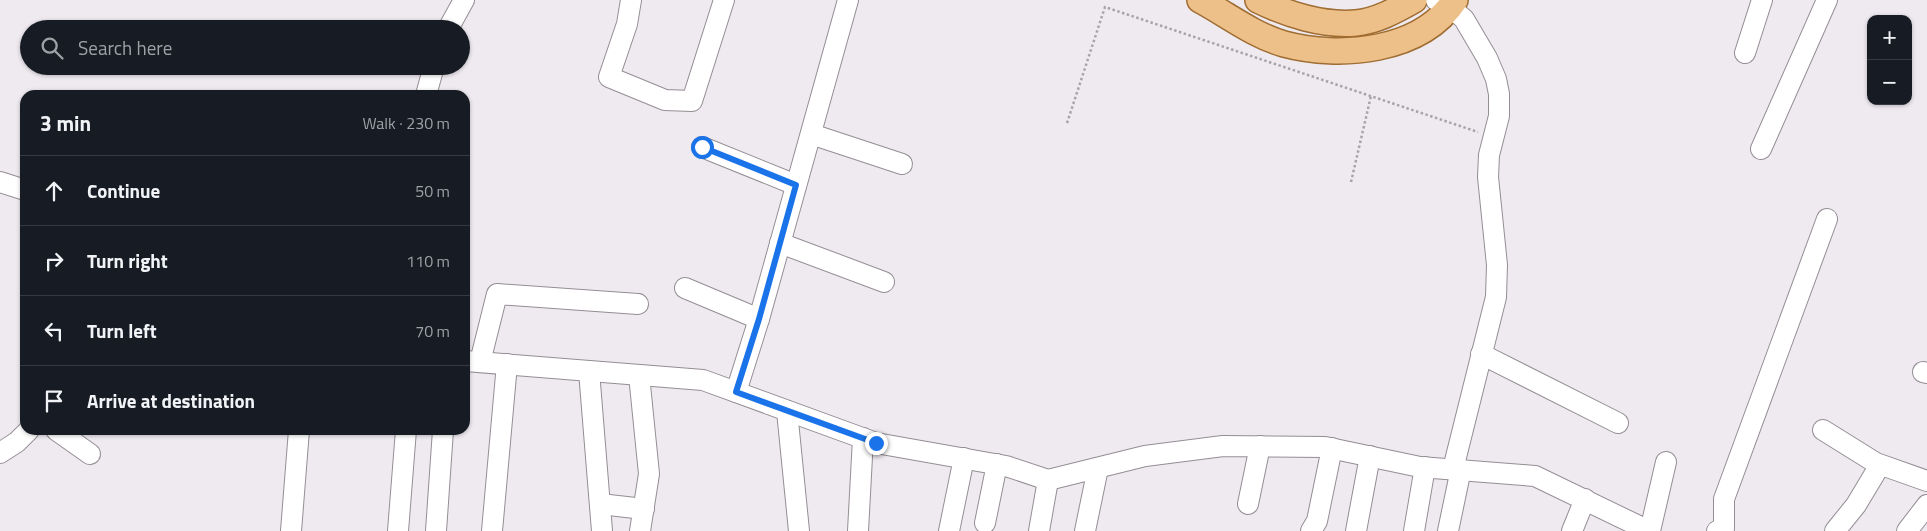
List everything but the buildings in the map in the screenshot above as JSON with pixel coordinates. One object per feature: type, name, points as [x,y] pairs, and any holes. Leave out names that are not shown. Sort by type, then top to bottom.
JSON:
[{"type":"main road","points":[[1200,0],[1234,22],[1283,44],[1337,51],[1380,48],[1398,43],[1429,26],[1447,2]]},
{"type":"main road","points":[[1258,0],[1303,17],[1324,21],[1355,23],[1372,20],[1414,0]]},
{"type":"street","points":[[453,20],[464,0]]},
{"type":"street","points":[[631,0],[627,24],[609,77],[665,100],[692,101],[724,0]]},
{"type":"street","points":[[736,392],[759,319],[848,0]]},
{"type":"street","points":[[1745,53],[1762,0]]},
{"type":"street","points":[[1761,149],[1827,0]]},
{"type":"street","points":[[1447,2],[1464,19],[1487,58],[1496,79],[1499,94],[1499,116],[1489,155],[1488,177],[1497,265],[1496,297],[1457,469],[1448,531]]},
{"type":"street","points":[[427,90],[432,75]]},
{"type":"street","points":[[811,134],[902,164]]},
{"type":"street","points":[[702,147],[796,185]]},
{"type":"street","points":[[0,182],[20,188]]},
{"type":"street","points":[[1723,530],[1724,499],[1827,219]]},
{"type":"street","points":[[780,243],[884,282]]},
{"type":"street","points":[[685,288],[759,319]]},
{"type":"street","points":[[638,304],[497,294],[472,362],[703,380],[876,443],[996,464],[1048,480],[1145,456],[1223,446],[1332,448],[1425,467],[1535,476],[1584,499],[1640,529],[1666,462]]},
{"type":"street","points":[[1482,354],[1618,423]]},
{"type":"street","points":[[492,531],[507,364]]},
{"type":"street","points":[[589,371],[602,531]]},
{"type":"street","points":[[639,375],[649,474],[640,531]]},
{"type":"street","points":[[787,411],[799,531]]},
{"type":"street","points":[[1823,430],[1880,465],[1927,481]]},
{"type":"street","points":[[0,453],[24,435]]},
{"type":"street","points":[[63,435],[90,454]]},
{"type":"street","points":[[291,531],[299,435]]},
{"type":"street","points":[[398,531],[406,435]]},
{"type":"street","points":[[436,531],[443,435]]},
{"type":"street","points":[[858,531],[863,438]]},
{"type":"street","points":[[1248,504],[1260,446]]},
{"type":"street","points":[[1311,531],[1317,521],[1332,448]]},
{"type":"street","points":[[1356,531],[1370,456]]},
{"type":"street","points":[[949,531],[964,458]]},
{"type":"street","points":[[985,523],[996,464]]},
{"type":"street","points":[[1835,531],[1856,504],[1880,465]]},
{"type":"street","points":[[1414,531],[1425,467]]},
{"type":"street","points":[[1085,531],[1098,468]]},
{"type":"street","points":[[1039,531],[1048,480]]},
{"type":"street","points":[[1572,531],[1584,499]]},
{"type":"street","points":[[600,504],[644,509]]},
{"type":"street","points":[[1906,531],[1927,505]]},
{"type":"path","points":[[1067,123],[1105,7],[1495,137]]},
{"type":"path","points":[[1351,182],[1371,96]]},
{"type":"route","points":[[702,147],[796,185],[759,319],[736,392],[876,443]]}]
